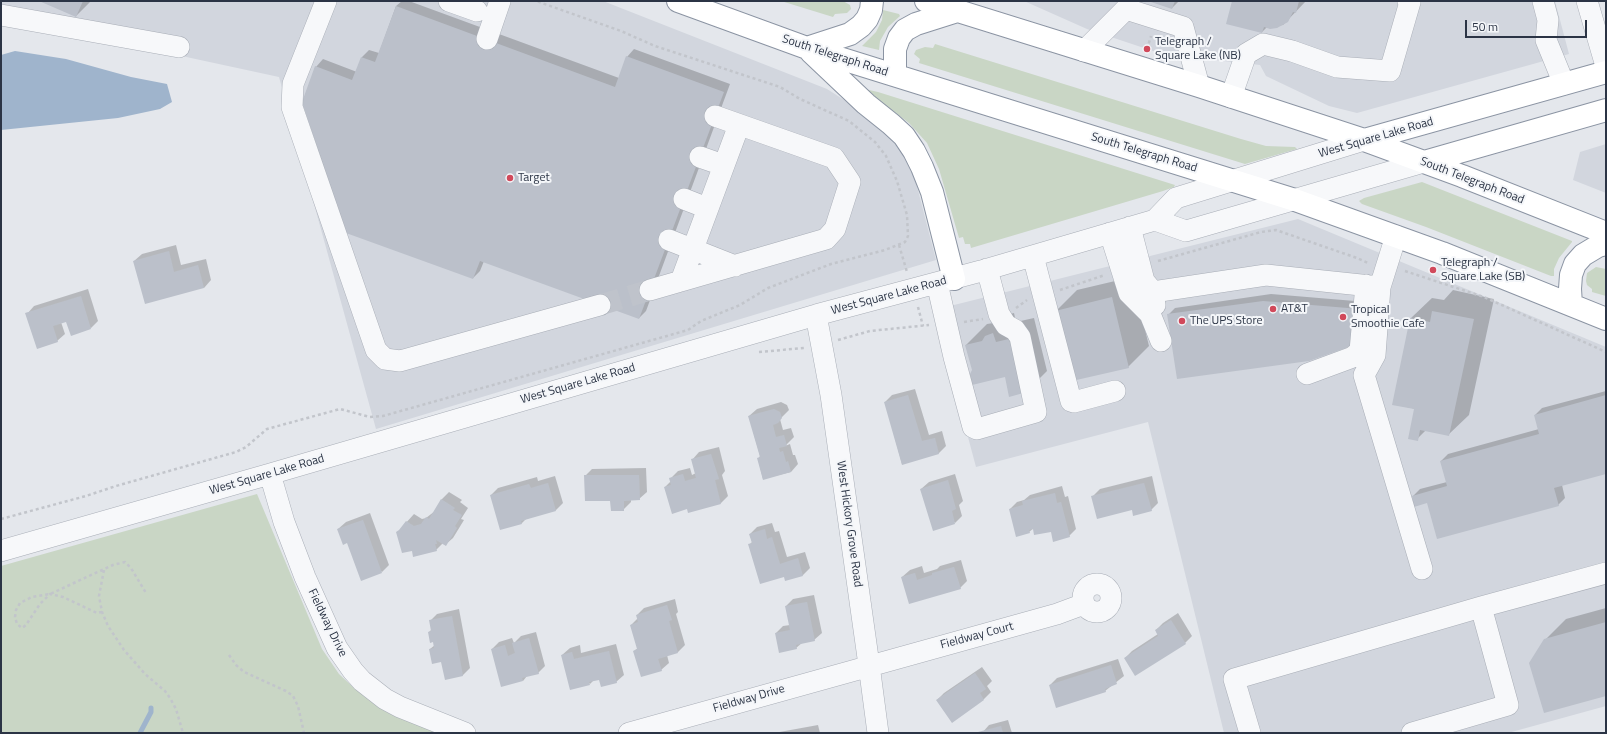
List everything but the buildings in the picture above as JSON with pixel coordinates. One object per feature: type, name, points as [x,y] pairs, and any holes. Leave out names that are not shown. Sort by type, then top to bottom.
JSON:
[{"type":"highway","name":"South Telegraph Road","points":[[678,1],[808,48],[1295,200],[1396,236],[1606,319]]},
{"type":"highway","points":[[872,1],[868,19],[861,26],[850,34],[808,48],[866,104],[892,124],[904,136],[914,151],[932,192],[946,281]]},
{"type":"highway","name":"South Telegraph Road","points":[[926,1],[1200,86],[1364,140],[1606,233]]},
{"type":"highway","points":[[895,75],[895,49],[899,38],[905,30],[916,24],[957,10]]},
{"type":"highway","name":"West Square Lake Road","points":[[1364,140],[1606,72]]},
{"type":"highway","points":[[1424,162],[1606,110]]},
{"type":"highway","points":[[1571,305],[1571,275],[1575,264],[1583,255],[1598,246],[1606,244]]},
{"type":"street","points":[[326,1],[293,84],[292,107],[376,350],[385,359],[400,360],[600,305]]},
{"type":"street","points":[[449,1],[477,11]]},
{"type":"street","points":[[486,39],[500,1]]},
{"type":"street","points":[[1231,97],[1246,54],[1263,44],[1292,51],[1337,67],[1390,72],[1410,2],[1408,1]]},
{"type":"street","points":[[1543,1],[1548,20],[1546,40],[1564,84]]},
{"type":"street","points":[[1587,1],[1606,66]]},
{"type":"street","points":[[1084,51],[1126,9],[1183,27],[1200,86]]},
{"type":"street","points":[[1,15],[179,47]]},
{"type":"street","points":[[650,290],[826,239],[834,229],[850,182],[834,158],[715,116]]},
{"type":"street","points":[[681,281],[739,125]]},
{"type":"street","name":"West Square Lake Road","points":[[1,551],[816,315],[987,270],[1155,220],[1176,198],[1364,140]]},
{"type":"street","points":[[700,156],[723,166]]},
{"type":"street","points":[[1155,220],[1186,231],[1424,162]]},
{"type":"street","points":[[684,199],[707,208]]},
{"type":"street","points":[[1110,233],[1129,292],[1150,314],[1160,341],[1153,292],[1144,281],[1130,227]]},
{"type":"street","points":[[1364,374],[1307,374],[1354,357],[1360,351],[1373,286],[1396,236]]},
{"type":"street","points":[[669,240],[735,266]]},
{"type":"street","points":[[1033,256],[1071,401],[1074,402],[1115,391]]},
{"type":"street","points":[[946,281],[954,358],[973,427],[977,429],[1036,412],[1020,337],[1015,330],[1006,325],[999,314],[987,270]]},
{"type":"street","points":[[1153,292],[1266,275],[1373,286]]},
{"type":"street","points":[[1373,286],[1375,355],[1364,374],[1422,569]]},
{"type":"street","name":"West Hickory Grove Road","points":[[816,315],[831,395],[878,733]]},
{"type":"street","name":"Fieldway Drive","points":[[270,474],[284,522],[308,584],[337,648],[352,671],[362,681],[385,698],[406,709],[465,733]]},
{"type":"street","points":[[1250,733],[1234,679],[1482,607],[1606,573]]},
{"type":"street","name":"Fieldway Court","points":[[869,665],[1057,614],[1084,604]]},
{"type":"street","points":[[1412,733],[1508,705],[1482,607]]},
{"type":"street","name":"Fieldway Drive","points":[[629,733],[869,665]]},
{"type":"path","points":[[1,519],[236,452],[246,447],[267,429],[340,409],[349,410],[370,417],[383,416],[688,330],[701,321],[740,305],[768,288],[831,264],[905,242],[908,236],[908,227],[903,197],[886,156],[876,142],[849,121],[800,99],[780,87],[655,46],[621,31],[536,1]]},
{"type":"path","points":[[1147,49],[1153,32]]},
{"type":"path","points":[[1153,262],[1261,232],[1276,230],[1358,258],[1372,265]]},
{"type":"path","points":[[899,245],[905,266]]},
{"type":"path","points":[[1407,271],[1484,297],[1606,352]]},
{"type":"path","points":[[1057,291],[1110,274]]},
{"type":"path","points":[[1010,310],[1032,298]]},
{"type":"path","points":[[920,316],[923,326]]},
{"type":"path","points":[[958,323],[971,322],[988,317]]},
{"type":"path","points":[[834,341],[870,331],[930,325]]},
{"type":"path","points":[[50,594],[40,604],[26,625],[22,628],[17,624],[15,617],[16,610],[20,603],[32,597],[50,594],[104,569],[125,562],[131,568],[146,594]]},
{"type":"path","points":[[104,569],[99,596],[102,612],[108,626],[124,650],[145,674],[165,691],[170,698],[176,708],[183,733]]},
{"type":"path","points":[[50,594],[97,613],[102,612]]},
{"type":"path","points":[[229,655],[236,665],[244,672],[286,691],[293,696],[298,706],[304,733]]},
{"type":"shaded area","points":[[1,1],[603,1],[827,89],[880,123],[912,167],[936,260],[376,429],[279,77],[1,17]]},
{"type":"shaded area","points":[[1024,1],[1555,1],[1569,54],[1357,113],[1329,106],[1266,76],[1260,65],[1214,60],[1180,60],[1087,29]]},
{"type":"shaded area","points":[[1606,144],[1606,193],[1573,180],[1580,152]]},
{"type":"shaded area","points":[[1298,219],[1606,347],[1606,706],[1508,733],[1224,733],[1148,422],[976,467],[934,310]]},
{"type":"green space","points":[[781,1],[843,1],[850,5],[851,9],[847,13],[835,14],[833,17]]},
{"type":"green space","points":[[883,10],[899,14],[900,16],[888,27],[880,41],[879,50],[862,46],[876,32],[882,20]]},
{"type":"green space","points":[[935,44],[1241,139],[1266,146],[1295,147],[1297,149],[1245,164],[919,63],[920,59],[914,54],[916,50],[925,47],[933,48]]},
{"type":"green space","points":[[860,88],[878,92],[1175,185],[1174,187],[1163,191],[971,248],[970,244],[965,244],[963,237],[959,238],[939,169],[927,143],[909,123],[892,110],[860,92]]},
{"type":"green space","points":[[1422,182],[1572,241],[1559,258],[1554,269],[1554,276],[1362,204],[1359,201],[1364,198]]},
{"type":"green space","points":[[1596,267],[1606,269],[1606,296],[1592,292],[1592,289],[1587,285],[1587,273]]},
{"type":"green space","points":[[257,494],[322,649],[339,674],[371,701],[447,733],[1,733],[1,566]]},
{"type":"water","points":[[15,51],[66,59],[131,77],[167,84],[172,102],[160,109],[118,118],[1,130],[1,55]]},
{"type":"waterway","points":[[140,733],[151,712],[151,708]]},
{"type":"tunnel","points":[[600,305],[650,290]]},
{"type":"place","name":"Telegraph / Square Lake (NB)","points":[[1147,49]]},
{"type":"place","name":"Target","points":[[510,178]]},
{"type":"place","name":"Telegraph / Square Lake (SB)","points":[[1433,270]]},
{"type":"place","name":"AT&T","points":[[1273,309]]},
{"type":"place","name":"Tropical Smoothie Cafe","points":[[1343,317]]},
{"type":"place","name":"The UPS Store","points":[[1182,321]]}]
